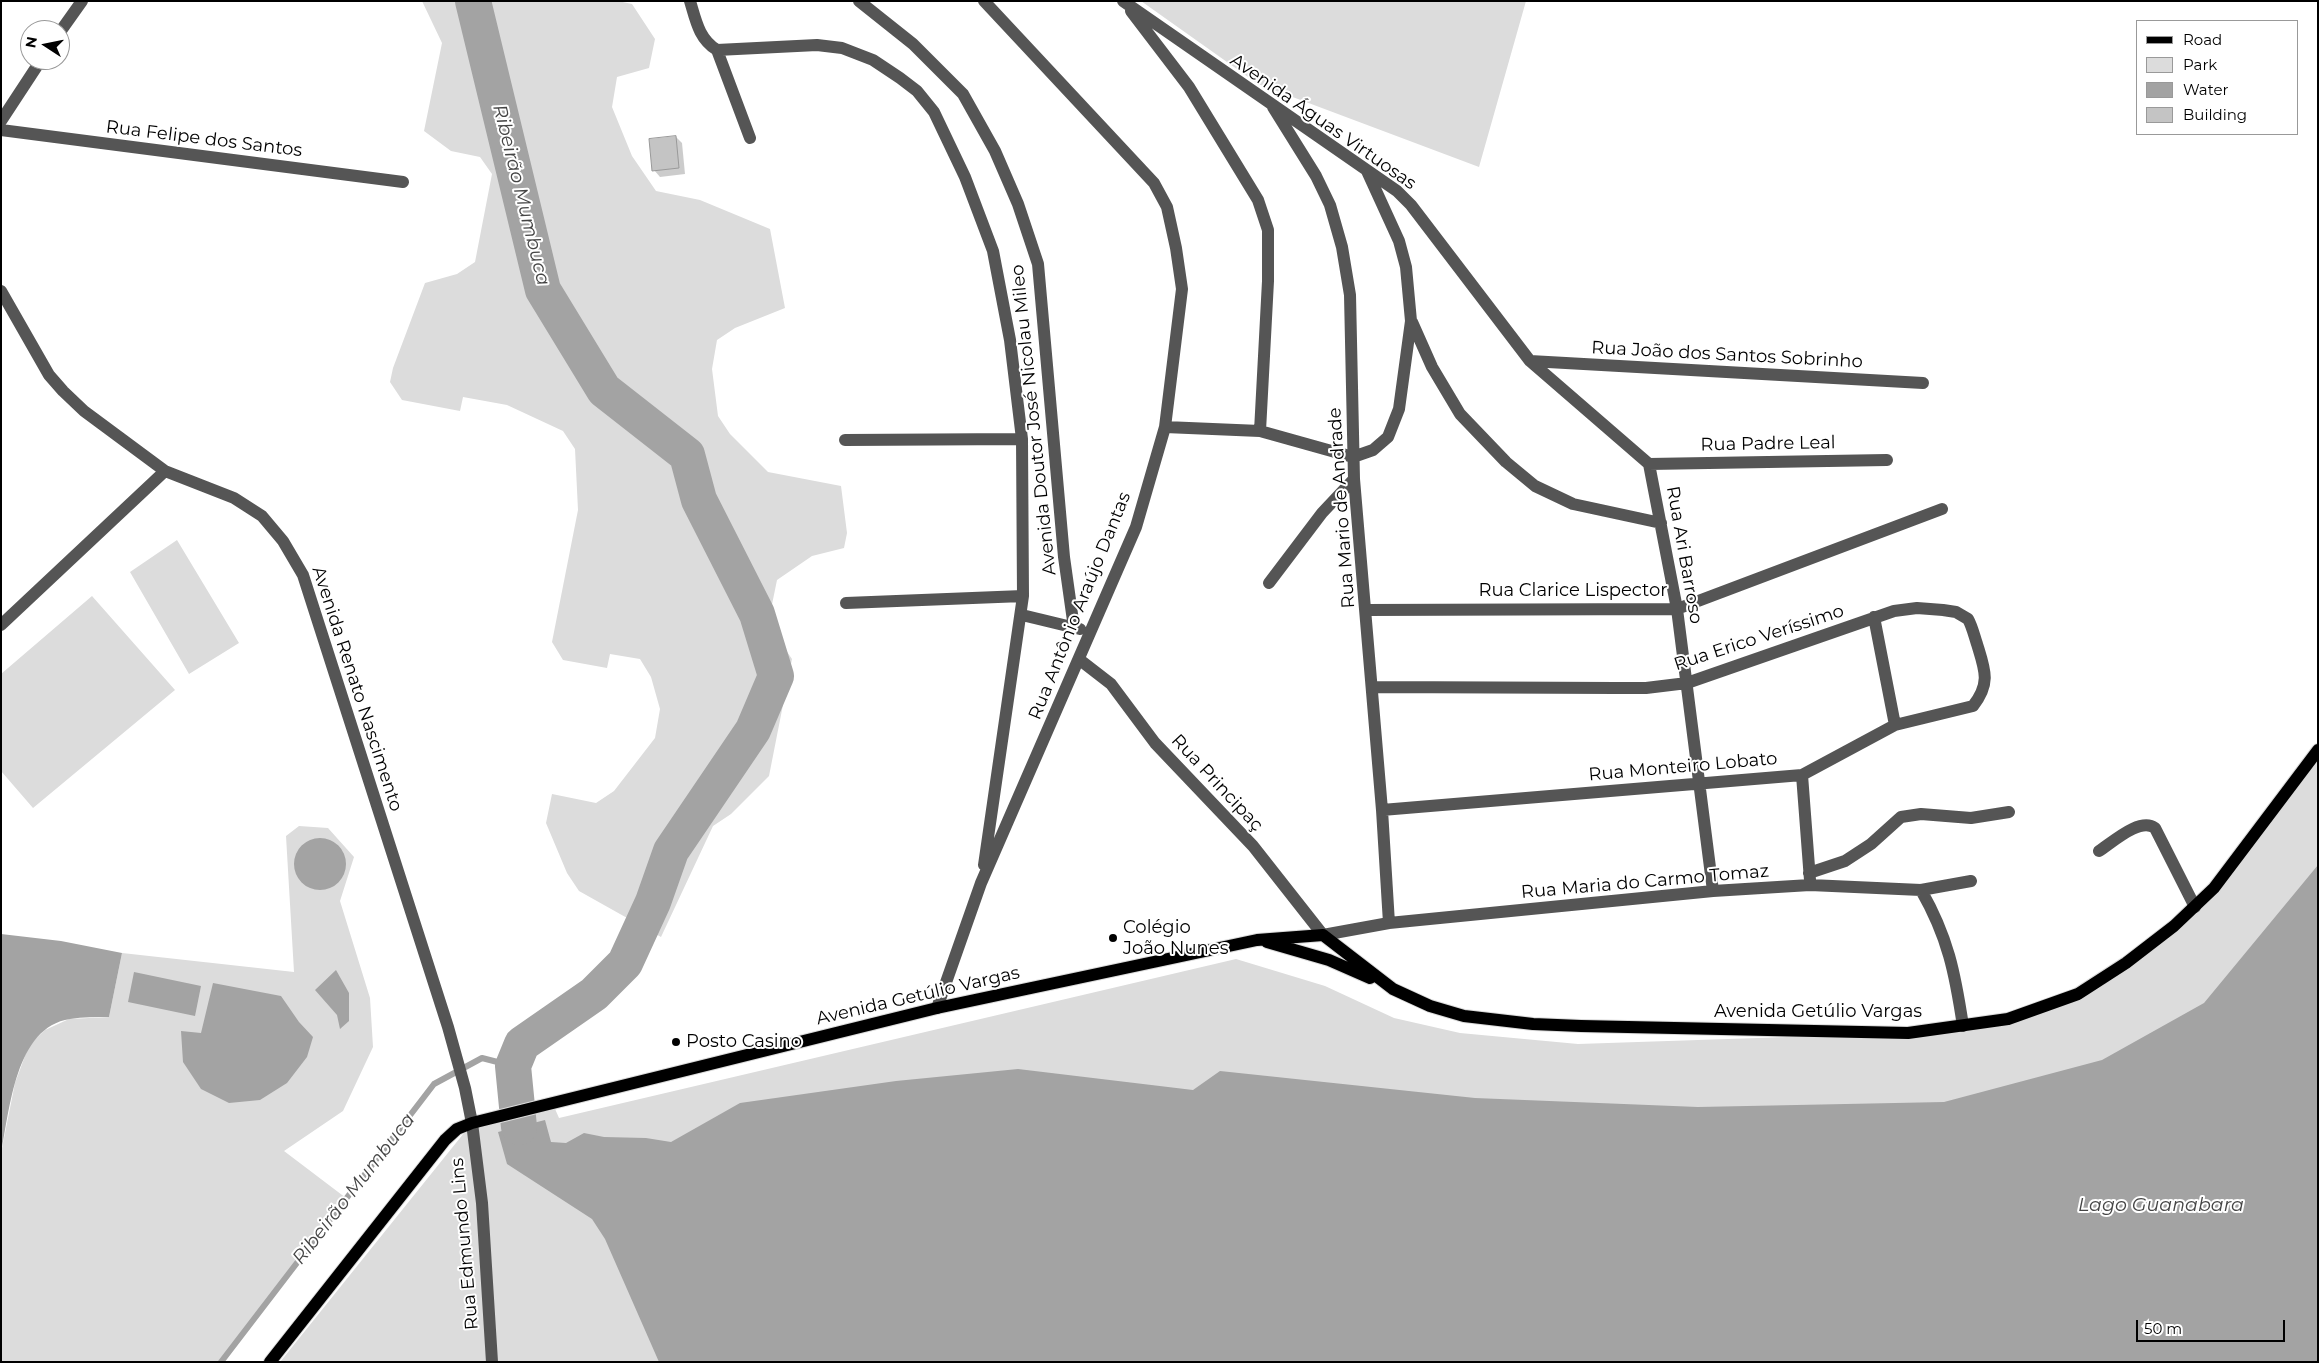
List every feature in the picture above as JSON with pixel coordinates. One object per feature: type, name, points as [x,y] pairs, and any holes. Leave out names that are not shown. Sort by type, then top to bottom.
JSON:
[{"type":"main road","name":"Avenida Getúlio Vargas","points":[[1257,940],[1329,960],[1430,1006],[1464,1016],[1533,1024],[1908,1033],[2008,1019],[2078,994],[2133,957],[2174,926],[2214,888],[2318,750]]},
{"type":"main road","name":"Avenida Getúlio Vargas","points":[[270,1362],[445,1140],[457,1129],[472,1123],[938,1008],[1257,940],[1323,936],[1393,989]]},
{"type":"street","points":[[69,20],[82,1]]},
{"type":"street","points":[[690,1],[699,32],[710,46],[717,50],[817,45],[842,48],[873,60],[917,91],[934,112],[965,178],[993,251],[1010,340],[1022,439],[1023,596],[1022,615],[981,883]]},
{"type":"street","name":"Avenida Doutor José Nicolau Mileo","points":[[859,1],[913,44],[963,94],[995,151],[1018,204],[1038,264],[1064,557],[1074,628]]},
{"type":"street","name":"Rua Antônio Araújo Dantas","points":[[938,1008],[981,883],[1080,660],[1090,631],[1136,526],[1165,427],[1182,289],[1167,207],[1154,183],[984,1]]},
{"type":"street","points":[[1123,2],[1189,87],[1258,200],[1268,230],[1269,257],[1260,430]]},
{"type":"street","name":"Avenida Águas Virtuosas","points":[[1123,2],[1272,107],[1397,191],[1411,205],[1530,361],[1649,464]]},
{"type":"street","points":[[717,50],[750,138]]},
{"type":"street","points":[[1,121],[34,70]]},
{"type":"street","name":"Rua Mario de Andrade","points":[[1272,107],[1316,176],[1330,205],[1342,247],[1350,295],[1354,478],[1382,810],[1389,923]]},
{"type":"street","name":"Rua Felipe dos Santos","points":[[1,130],[403,182]]},
{"type":"street","points":[[1165,427],[1260,430],[1353,457],[1378,446],[1388,437],[1399,409],[1411,321],[1406,266],[1399,241],[1366,169]]},
{"type":"street","name":"Avenida Renato Nascimento","points":[[1,291],[49,375],[63,391],[84,410],[165,471],[234,498],[262,516],[283,541],[303,575],[448,1027],[465,1088]]},
{"type":"street","points":[[1411,321],[1432,367],[1460,414],[1506,462],[1536,486],[1573,504],[1661,523]]},
{"type":"street","name":"Rua João dos Santos Sobrinho","points":[[1530,361],[1923,383]]},
{"type":"street","points":[[845,440],[1022,439]]},
{"type":"street","name":"Rua Padre Leal","points":[[1649,464],[1887,460]]},
{"type":"street","name":"Rua Ari Barroso","points":[[1649,464],[1677,608],[1713,891]]},
{"type":"street","points":[[1,625],[165,471]]},
{"type":"street","points":[[1269,583],[1322,513],[1354,478]]},
{"type":"street","name":"Rua Clarice Lispector","points":[[1366,610],[1677,608],[1942,509]]},
{"type":"street","points":[[846,603],[1023,596]]},
{"type":"street","name":"Rua Erico Veríssimo","points":[[1372,687],[1626,688],[1687,683],[1843,630],[1874,617],[1916,608],[1956,612],[1968,619],[1986,671],[1985,685],[1981,696],[1974,706]]},
{"type":"street","points":[[1022,615],[1090,631]]},
{"type":"street","points":[[1874,617],[1895,725]]},
{"type":"street","name":"Rua Principaç","points":[[1080,660],[1111,684],[1155,743],[1253,846],[1323,936]]},
{"type":"street","name":"Rua Monteiro Lobato","points":[[1382,810],[1802,775],[1895,725],[1974,706]]},
{"type":"street","points":[[1802,775],[1810,879],[1845,861],[1871,844],[1901,817],[1921,814],[1971,818],[2009,812]]},
{"type":"street","points":[[2099,851],[2140,824],[2152,826],[2155,828],[2194,907]]},
{"type":"street","name":"Rua Maria do Carmo Tomaz","points":[[1323,936],[1389,923],[1713,891],[1810,879],[1921,890],[1972,881]]},
{"type":"street","points":[[1921,890],[1937,918],[1954,969],[1963,1026]]},
{"type":"street","name":"Rua Edmundo Lins","points":[[465,1088],[472,1123],[482,1203],[492,1362]]},
{"type":"green space","points":[[422,1],[618,1],[632,4],[655,39],[649,68],[617,77],[612,107],[632,156],[656,191],[700,200],[770,229],[785,308],[735,328],[717,340],[712,369],[718,416],[730,434],[768,472],[841,486],[847,533],[844,548],[812,556],[777,580],[768,624],[792,659],[769,776],[731,814],[713,826],[661,937],[579,891],[567,873],[546,823],[552,794],[596,803],[614,791],[655,738],[660,709],[651,677],[640,659],[610,654],[607,668],[563,660],[552,642],[578,510],[575,449],[563,431],[507,405],[463,397],[460,411],[402,400],[390,382],[393,368],[425,283],[457,274],[475,262],[492,174],[480,157],[451,151],[424,131],[442,43]]},
{"type":"green space","points":[[1141,1],[1526,1],[1479,167],[1258,84]]},
{"type":"green space","points":[[177,540],[239,643],[189,674],[130,572]]},
{"type":"green space","points":[[92,596],[175,690],[33,808],[1,771],[1,674]]},
{"type":"green space","name":"Lago Guanabara","points":[[2318,750],[2318,1362],[280,1362],[472,1123],[552,1102],[559,1118],[1236,959],[1325,986],[1394,1018],[1460,1033],[1578,1044],[1908,1033],[1963,1026],[2078,994],[2214,888]]},
{"type":"green space","points":[[299,826],[328,828],[354,857],[340,901],[370,998],[373,1047],[343,1111],[284,1151],[346,1198],[221,1362],[1,1362],[1,1153],[15,1083],[29,1045],[45,1030],[69,1019],[109,1017],[122,953],[294,972],[286,836]]},
{"type":"water","points":[[320,838],[330,840],[338,846],[344,854],[346,864],[344,874],[338,882],[330,888],[320,890],[310,888],[302,882],[296,874],[294,864],[296,854],[302,846],[310,840]]},
{"type":"water","name":"Lago Guanabara","points":[[2318,865],[2318,1362],[659,1362],[605,1239],[592,1219],[507,1164],[498,1132],[545,1120],[551,1142],[566,1143],[584,1133],[604,1137],[646,1138],[671,1142],[740,1103],[896,1081],[1018,1069],[1193,1090],[1220,1071],[1475,1098],[1698,1107],[1944,1102],[2102,1060],[2204,1003]]},
{"type":"water","points":[[1,934],[61,941],[122,953],[109,1017],[70,1019],[52,1025],[37,1037],[26,1054],[12,1094],[1,1153]]},
{"type":"water","points":[[336,970],[349,993],[349,1021],[340,1029],[337,1015],[315,990]]},
{"type":"water","points":[[134,972],[201,986],[195,1016],[128,1002]]},
{"type":"water","points":[[213,983],[281,996],[299,1022],[313,1037],[307,1057],[287,1083],[260,1100],[229,1103],[201,1089],[183,1062],[181,1031],[201,1033]]},
{"type":"building","points":[[676,136],[679,168],[652,171],[649,139]]},
{"type":"waterway","name":"Ribeirão Mumbuca","points":[[473,1],[543,290],[604,390],[687,455],[699,500],[757,614],[776,676],[753,730],[671,851],[653,902],[625,963],[594,994],[522,1044],[513,1066],[519,1127]]},
{"type":"waterway","name":"Ribeirão Mumbuca","points":[[221,1362],[434,1084],[482,1058],[513,1066]]},
{"type":"place","name":"Colégio João Nunes","points":[[1113,938]]},
{"type":"place","name":"Posto Casino","points":[[676,1042]]}]
